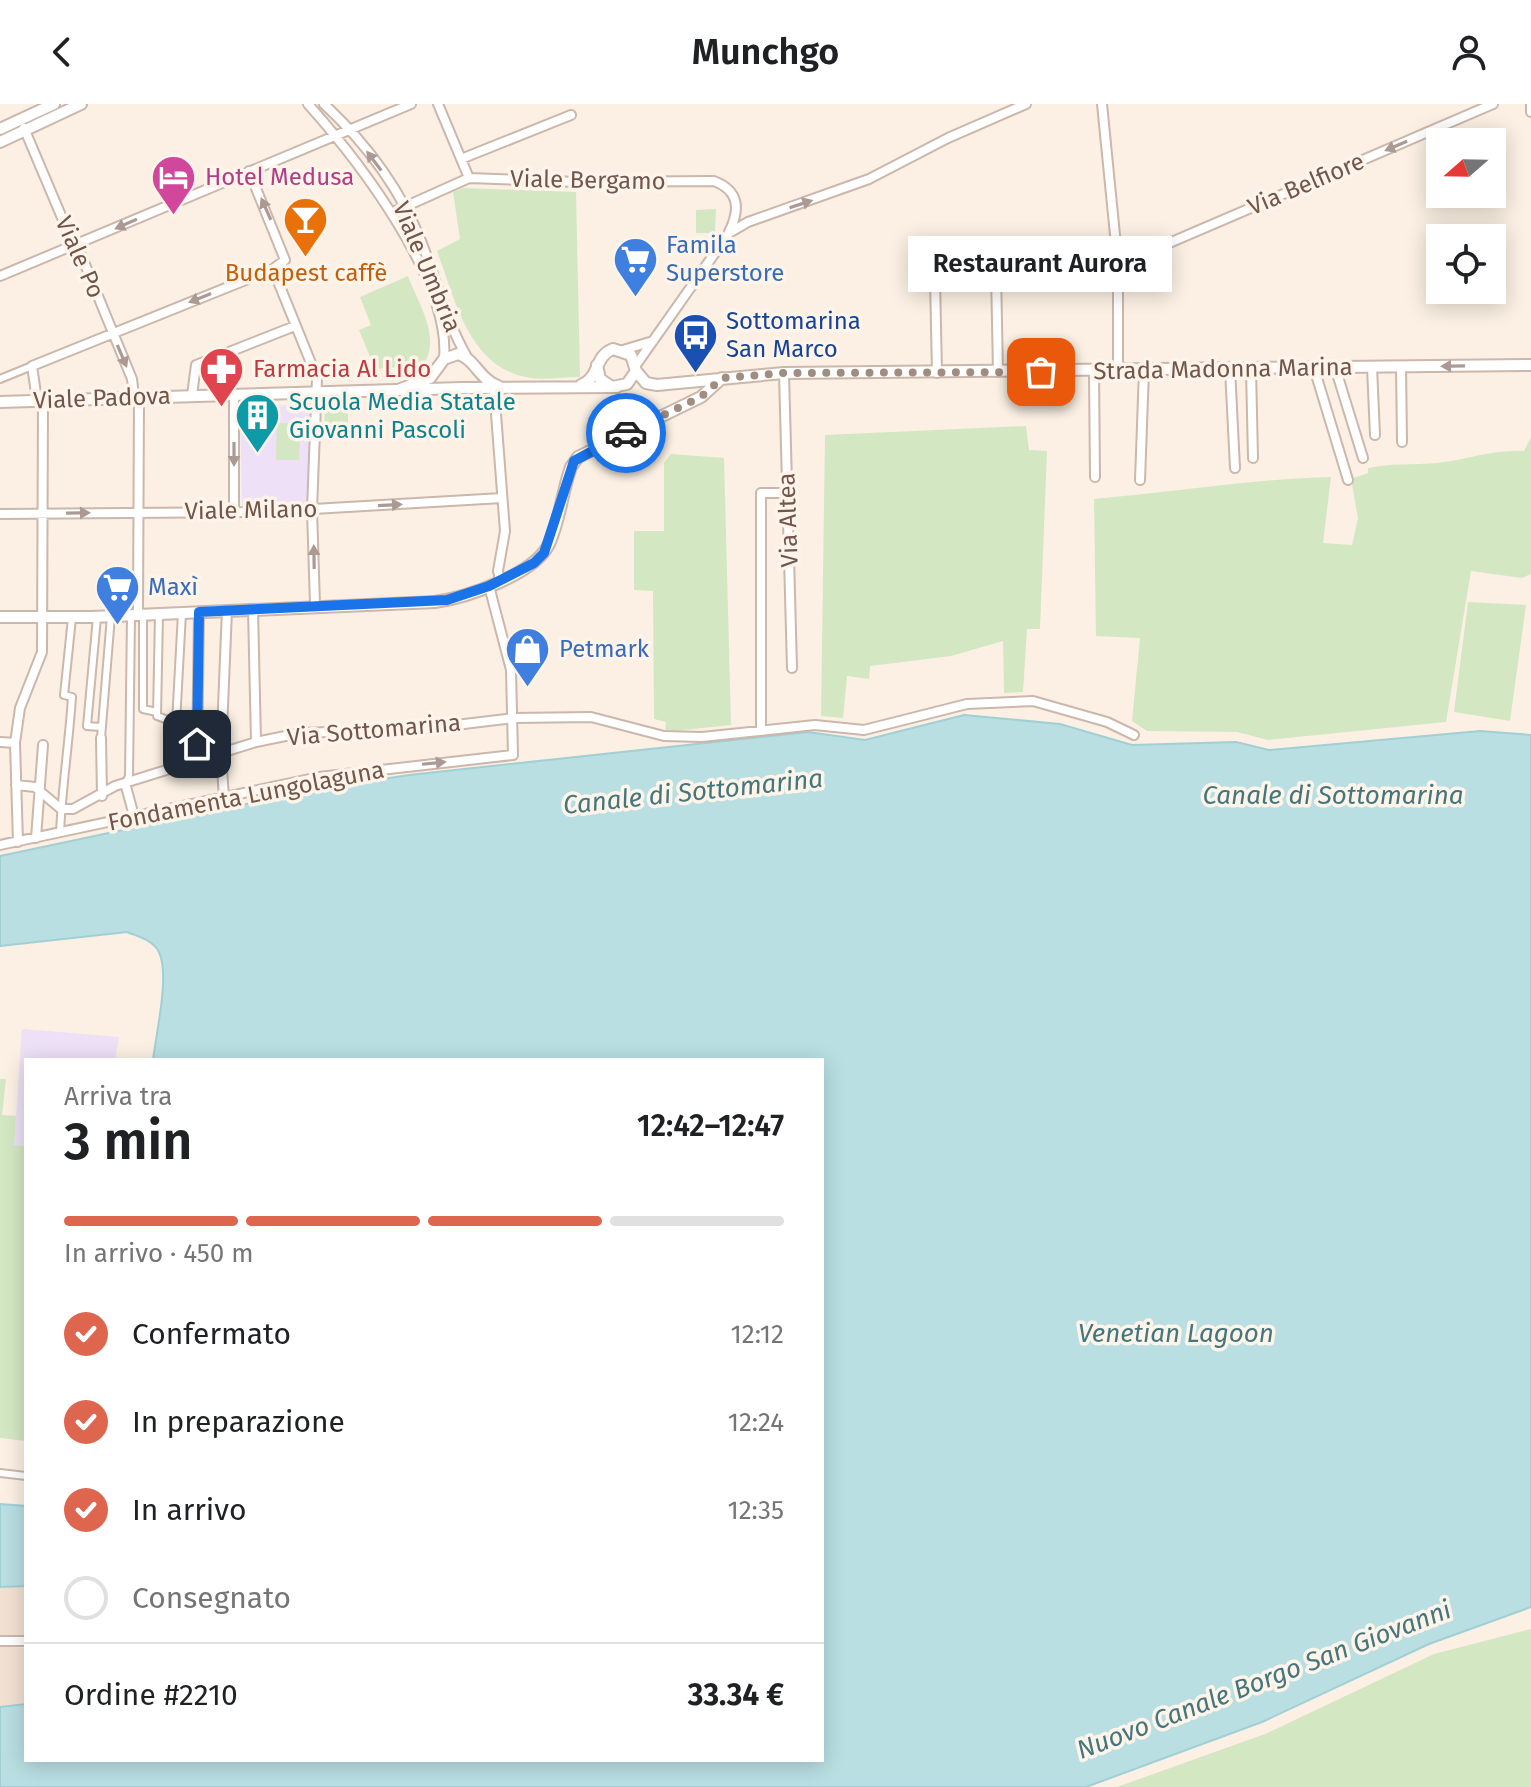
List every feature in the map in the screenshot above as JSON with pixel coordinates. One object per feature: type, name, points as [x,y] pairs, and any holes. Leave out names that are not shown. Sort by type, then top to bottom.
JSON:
[{"type":"street","points":[[0,142],[54,104]]},
{"type":"street","points":[[0,129],[23,125],[81,104]]},
{"type":"street","name":"Viale Umbria","points":[[308,104],[359,162],[391,213],[425,280],[442,329],[441,364]]},
{"type":"street","name":"Viale Umbria","points":[[324,104],[375,160],[403,206],[419,236],[467,357]]},
{"type":"street","points":[[0,276],[411,104]]},
{"type":"street","points":[[438,104],[469,178]]},
{"type":"street","points":[[597,365],[600,379],[617,387],[627,384],[729,233],[748,222],[869,179],[948,138],[1026,104]]},
{"type":"street","points":[[1102,104],[1118,265],[1118,370]]},
{"type":"street","name":"Via Belfiore","points":[[1118,265],[1493,104]]},
{"type":"street","points":[[1531,105],[1531,112]]},
{"type":"street","points":[[461,159],[571,115]]},
{"type":"street","name":"Viale Po","points":[[23,125],[68,232],[77,245],[132,379],[136,396],[139,512],[137,615]]},
{"type":"street","points":[[0,379],[273,269],[285,260],[283,248],[249,171]]},
{"type":"street","name":"Viale Bergamo","points":[[391,213],[469,178],[577,182],[714,181],[726,186],[736,199],[738,216],[729,233]]},
{"type":"street","points":[[273,269],[317,378],[312,510],[315,605]]},
{"type":"street","points":[[996,272],[998,372]]},
{"type":"street","points":[[935,279],[937,373]]},
{"type":"street","points":[[192,395],[196,365],[295,326]]},
{"type":"street","points":[[572,388],[591,381],[605,353],[654,341]]},
{"type":"street","points":[[623,350],[646,383],[657,385],[722,378]]},
{"type":"street","points":[[474,369],[472,378],[457,388],[441,379],[441,364],[452,354],[467,357],[474,369],[499,388],[505,531],[498,571],[500,580]]},
{"type":"street","name":"Viale Padova","points":[[397,391],[430,378],[441,364]]},
{"type":"street","name":"Strada Madonna Marina","points":[[722,378],[784,373],[1531,365]]},
{"type":"street","points":[[18,842],[15,743],[20,708],[42,652],[43,618],[40,400],[32,366]]},
{"type":"street","points":[[1335,367],[1363,458]]},
{"type":"street","points":[[1372,367],[1375,435]]},
{"type":"street","points":[[1401,367],[1402,442]]},
{"type":"street","points":[[1314,368],[1348,480]]},
{"type":"street","points":[[1230,369],[1235,468]]},
{"type":"street","points":[[1251,369],[1253,458]]},
{"type":"street","points":[[1140,480],[1144,370]]},
{"type":"street","points":[[1094,371],[1095,477]]},
{"type":"street","name":"Via Altea","points":[[784,373],[792,668]]},
{"type":"street","points":[[0,617],[72,618],[435,602],[489,586],[534,563],[544,553],[571,467],[578,457],[701,397],[722,378]]},
{"type":"street","name":"Viale Padova","points":[[0,402],[457,388],[617,387]]},
{"type":"street","points":[[234,395],[234,512]]},
{"type":"street","points":[[761,730],[761,493],[787,493]]},
{"type":"street","name":"Viale Milano","points":[[0,514],[312,510],[502,498]]},
{"type":"street","name":"Fondamenta Lungolaguna","points":[[0,845],[319,777],[513,755],[511,670],[489,586]]},
{"type":"street","points":[[253,609],[256,742]]},
{"type":"street","points":[[224,797],[221,755],[227,610]]},
{"type":"street","points":[[197,761],[199,612]]},
{"type":"street","points":[[176,768],[182,613]]},
{"type":"street","points":[[159,614],[157,716],[176,723]]},
{"type":"street","points":[[137,615],[143,709],[157,712]]},
{"type":"street","points":[[134,816],[125,783],[129,776],[137,615]]},
{"type":"street","points":[[102,796],[101,727],[111,616]]},
{"type":"street","points":[[97,617],[87,726],[101,727]]},
{"type":"street","points":[[60,833],[62,781],[70,747],[72,697],[64,695],[72,618]]},
{"type":"street","name":"Via Sottomarina","points":[[61,809],[77,808],[125,783],[256,742],[300,733],[422,729],[514,718],[591,717],[664,736],[702,737],[815,725],[864,730],[967,704],[1033,701],[1107,722],[1134,735]]},
{"type":"street","points":[[0,742],[15,743]]},
{"type":"street","points":[[36,838],[43,745]]},
{"type":"street","points":[[16,785],[40,790],[61,809]]},
{"type":"street","points":[[0,1473],[24,1476]]},
{"type":"street","points":[[0,1641],[24,1641]]},
{"type":"shaded area","points":[[308,405],[312,408],[310,501],[291,507],[242,507],[240,406]]},
{"type":"shaded area","points":[[22,1029],[119,1037],[115,1058],[24,1058],[24,1146],[14,1145]]},
{"type":"shaded area","points":[[24,1586],[24,1636],[0,1636],[0,1587]]},
{"type":"shaded area","points":[[0,1646],[24,1648],[24,1704],[0,1707]]},
{"type":"green space","points":[[463,188],[576,192],[580,377],[537,379],[510,372],[493,362],[468,330],[437,251],[460,239],[453,192]]},
{"type":"green space","points":[[716,209],[715,233],[696,233],[696,210]]},
{"type":"green space","points":[[408,276],[426,320],[430,344],[428,355],[423,365],[375,369],[359,330],[371,325],[360,297]]},
{"type":"green space","points":[[348,406],[348,431],[324,432],[325,407]]},
{"type":"green space","points":[[277,423],[301,423],[299,460],[276,460]]},
{"type":"green space","points":[[1026,426],[1029,450],[1047,451],[1040,629],[1027,629],[1023,692],[1004,693],[1003,641],[951,656],[870,666],[869,679],[847,676],[843,718],[821,716],[825,435]]},
{"type":"green space","points":[[1531,437],[1531,574],[1522,578],[1471,571],[1446,722],[1268,740],[1237,732],[1147,731],[1132,721],[1140,638],[1096,636],[1094,499],[1331,477],[1323,543],[1352,545],[1358,518],[1351,479],[1368,473],[1368,468],[1437,463],[1524,451]]},
{"type":"green space","points":[[671,454],[724,458],[731,725],[665,732],[666,722],[654,719],[653,591],[634,590],[634,531],[664,531],[664,463]]},
{"type":"green space","points":[[1468,602],[1526,605],[1510,721],[1454,712]]},
{"type":"green space","points":[[0,1079],[6,1079],[2,1115],[16,1116],[14,1145],[24,1146],[24,1441],[0,1438]]},
{"type":"green space","points":[[1531,1629],[1531,1787],[1117,1787],[1265,1734],[1434,1654]]},
{"type":"water","name":"Venetian Lagoon","points":[[964,715],[1060,724],[1132,745],[1236,742],[1269,750],[1480,731],[1531,735],[1531,1607],[1429,1644],[1262,1722],[1086,1787],[0,1787],[0,1707],[24,1704],[24,1762],[824,1762],[824,1058],[153,1058],[163,989],[162,962],[156,948],[145,939],[127,932],[0,946],[0,856],[317,789],[409,775],[808,732],[865,740]]},
{"type":"water","points":[[0,1504],[24,1506],[24,1586],[0,1587]]},
{"type":"way so far","points":[[626,433],[701,397],[722,378],[784,373],[1041,372]]},
{"type":"place","name":"Hotel Medusa","points":[[174,216]]},
{"type":"place","name":"Budapest caffè","points":[[306,258]]},
{"type":"place","name":"Famila Superstore","points":[[635,298]]},
{"type":"place","name":"Restaurant Aurora","points":[[1041,372]]},
{"type":"place","name":"Sottomarina San Marco","points":[[695,374]]},
{"type":"place","name":"Farmacia Al Lido","points":[[222,408]]},
{"type":"place","name":"Scuola Media Statale Giovanni Pascoli","points":[[258,455]]},
{"type":"place","name":"Maxì","points":[[117,626]]},
{"type":"place","name":"Petmark","points":[[528,688]]},
{"type":"route","points":[[197,744],[199,612],[435,602],[489,586],[534,563],[544,553],[574,461],[626,433]]},
{"type":"water label","name":"Canale di Sottomarina","points":[[693,792]]},
{"type":"water label","name":"Canale di Sottomarina","points":[[1333,795]]},
{"type":"water label","name":"Nuovo Canale Borgo San Giovanni","points":[[1264,1680]]}]
